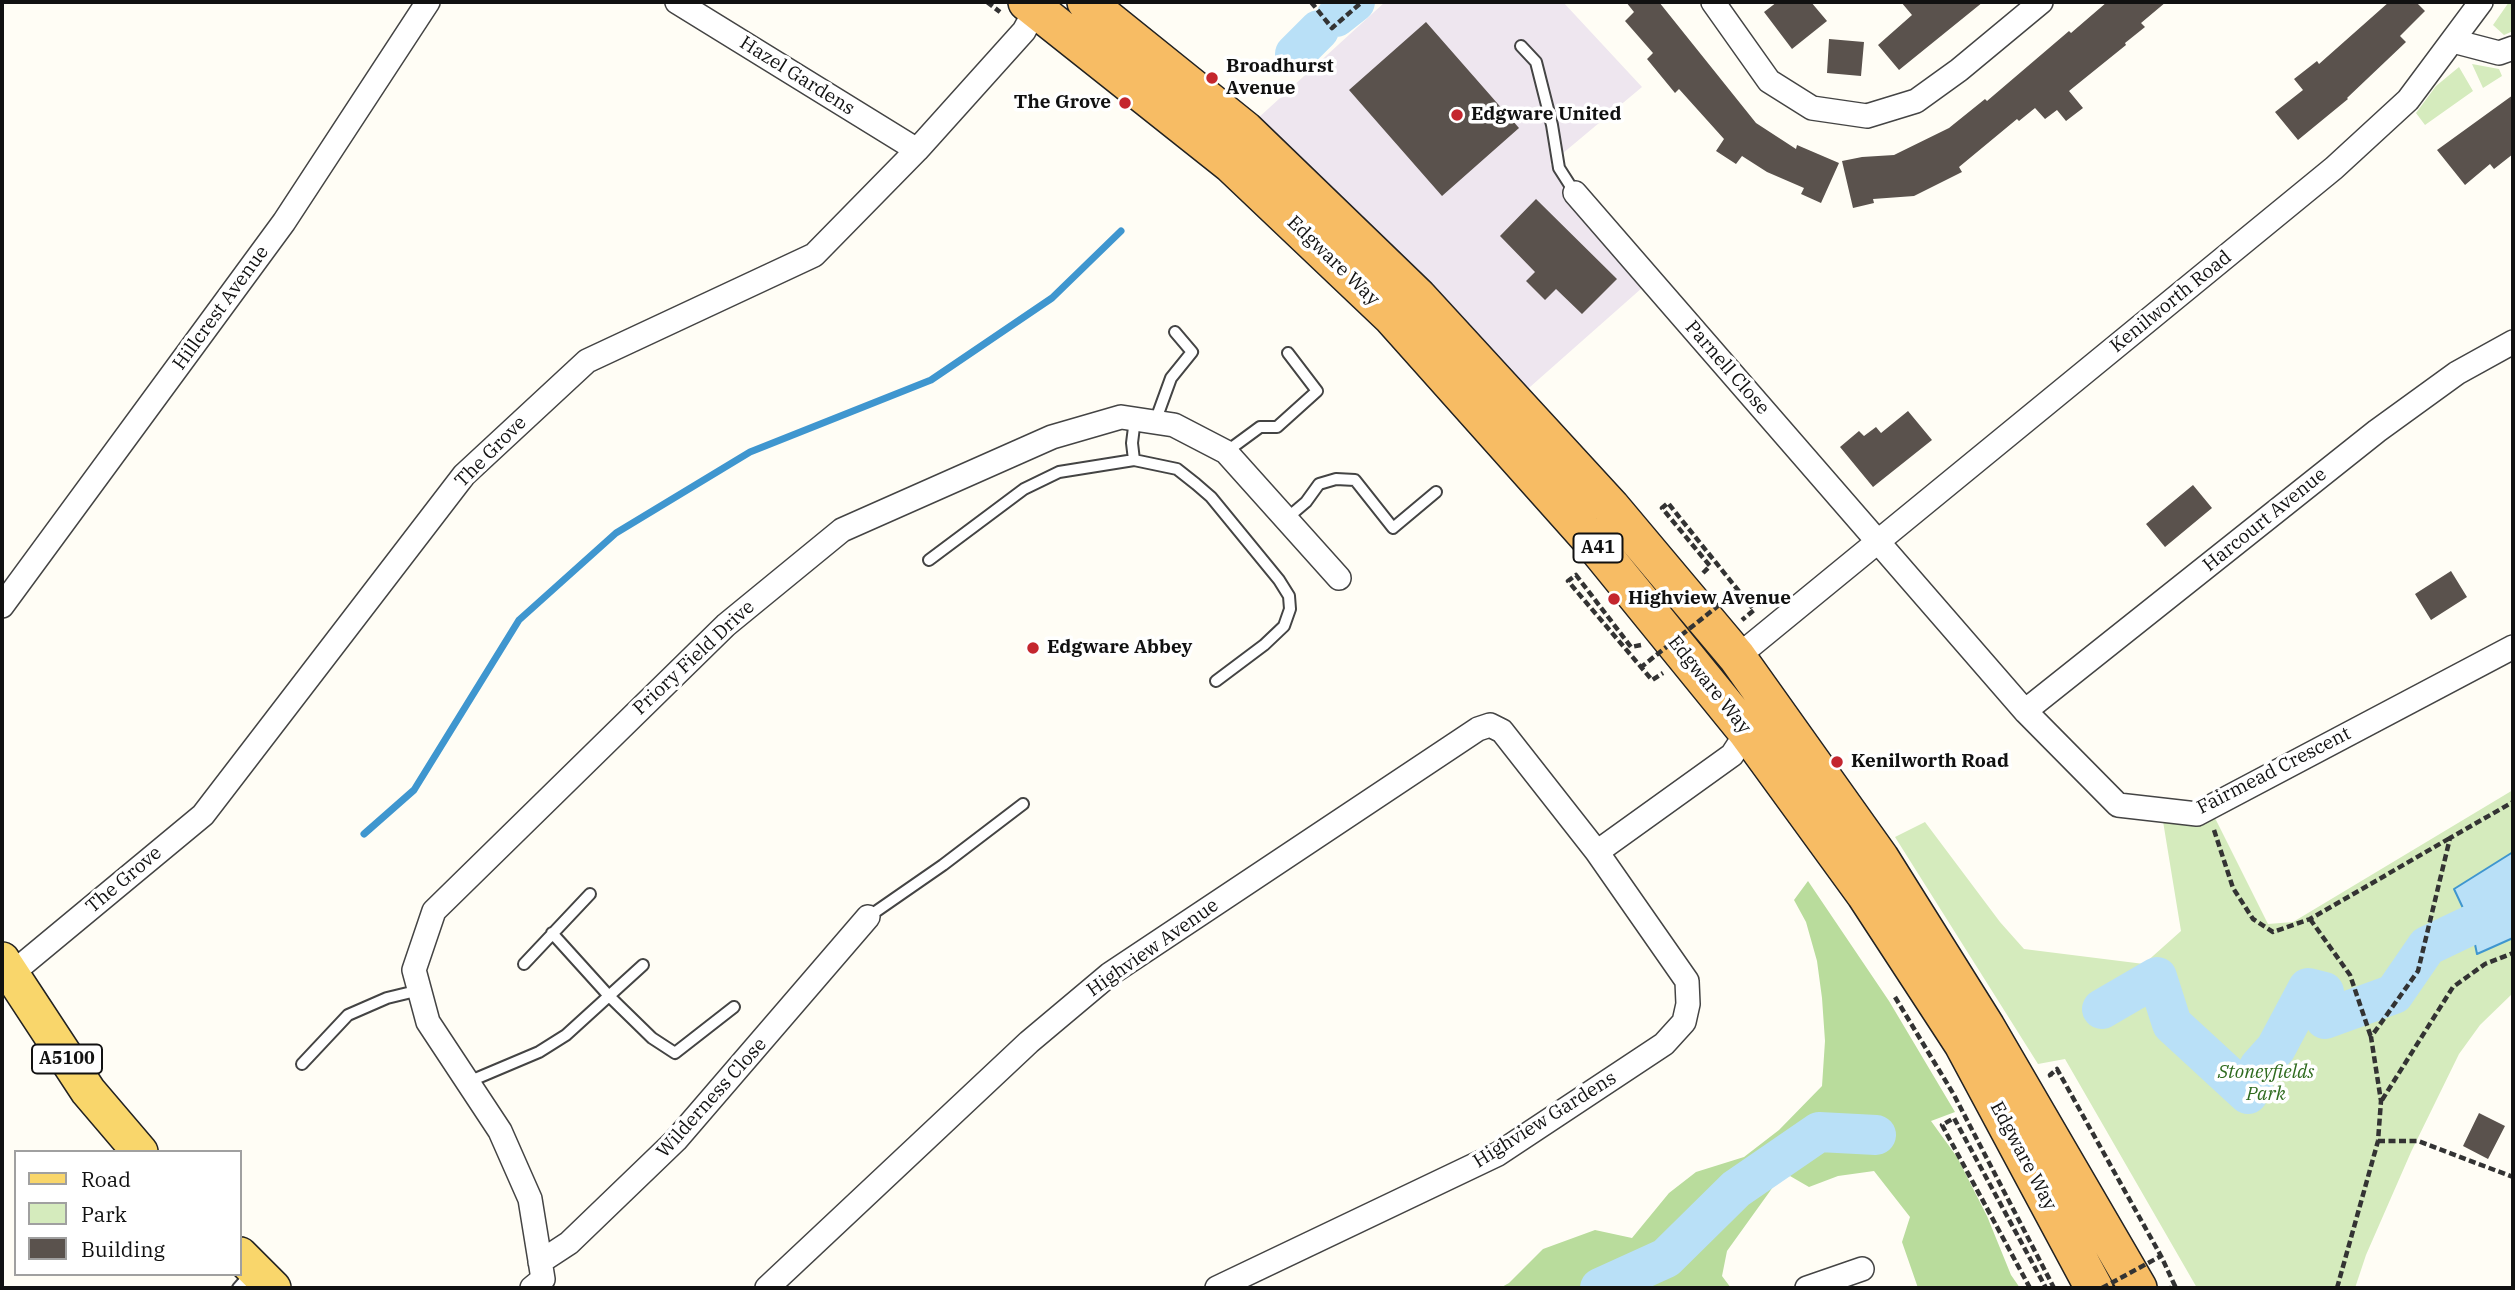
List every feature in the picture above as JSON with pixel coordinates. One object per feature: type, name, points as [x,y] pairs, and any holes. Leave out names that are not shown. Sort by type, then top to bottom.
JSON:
[{"type":"highway","name":"Edgware Way","points":[[1086,2],[1245,130],[1418,297],[1611,507],[1737,657],[1880,858],[1986,1027],[2138,1288]]},
{"type":"highway","name":"Edgware Way","points":[[1032,5],[1231,164],[1391,316],[1590,539],[1747,732],[1864,894],[1963,1044],[2094,1288]]},
{"type":"main road","name":"A5100","points":[[4,966],[88,1091],[138,1150]]},
{"type":"street","name":"Hillcrest Avenue","points":[[2,606],[284,222],[428,2]]},
{"type":"street","name":"Hazel Gardens","points":[[677,2],[916,150]]},
{"type":"street","points":[[1713,2],[1769,81],[1812,108],[1867,116],[1916,100],[1959,70],[2041,2]]},
{"type":"street","name":"Kenilworth Road","points":[[1737,657],[2334,168],[2408,100],[2481,2]]},
{"type":"street","name":"The Grove","points":[[4,966],[203,815],[464,475],[587,361],[814,256],[916,150],[1024,30],[1032,5]]},
{"type":"street","points":[[2453,41],[2499,53],[2513,48]]},
{"type":"street","name":"Parnell Close","points":[[1575,193],[1878,543]]},
{"type":"street","name":"Harcourt Avenue","points":[[2025,711],[2377,431],[2458,373],[2513,342]]},
{"type":"street","name":"Priory Field Drive","points":[[532,1288],[542,1279],[530,1199],[500,1131],[428,1022],[414,970],[434,911],[726,625],[842,530],[1052,437],[1121,417],[1174,425],[1226,452],[1339,578]]},
{"type":"street","name":"Fairmead Crescent","points":[[1878,543],[2025,711],[2118,805],[2197,814],[2513,647]]},
{"type":"street","name":"Highview Avenue","points":[[767,1288],[1029,1042],[1110,974],[1478,729],[1490,724],[1502,731],[1597,852]]},
{"type":"street","points":[[1597,852],[1732,755],[1747,732]]},
{"type":"street","name":"Highview Gardens","points":[[1217,1288],[1498,1154],[1664,1044],[1684,1022],[1688,1004],[1687,981],[1597,852]]},
{"type":"street","name":"Wilderness Close","points":[[540,1262],[569,1243],[676,1140],[868,917]]},
{"type":"street","points":[[1807,1288],[1862,1269]]},
{"type":"lane","points":[[1521,46],[1536,62],[1552,125],[1559,167],[1575,193]]},
{"type":"lane","points":[[1134,460],[1132,443],[1171,378],[1192,352],[1175,332]]},
{"type":"lane","points":[[1226,452],[1260,427],[1277,427],[1318,391],[1288,353]]},
{"type":"lane","points":[[929,559],[1024,489],[1059,472],[1134,460],[1177,469],[1226,515],[1289,596],[1290,609],[1284,626],[1264,645],[1216,681]]},
{"type":"lane","points":[[1286,520],[1306,502],[1319,484],[1336,479],[1355,480],[1393,528],[1436,492]]},
{"type":"lane","points":[[868,917],[943,866],[1023,804]]},
{"type":"lane","points":[[524,964],[590,894]]},
{"type":"lane","points":[[552,933],[609,996],[652,1038],[675,1053],[734,1007]]},
{"type":"lane","points":[[468,1082],[539,1052],[566,1035],[643,965]]},
{"type":"lane","points":[[302,1064],[348,1015],[387,998],[420,990]]},
{"type":"path","points":[[1311,2],[1332,27],[1362,2]]},
{"type":"path","points":[[1699,577],[1710,566],[1662,508],[1668,503],[1754,610],[1743,619]]},
{"type":"path","points":[[1636,637],[1645,644],[1631,647],[1576,575],[1568,581],[1652,680],[1668,670]]},
{"type":"path","points":[[1640,668],[1738,590]]},
{"type":"path","points":[[1653,653],[1660,662]]},
{"type":"path","points":[[2205,810],[2233,888],[2253,919],[2273,932],[2310,919],[2513,803]]},
{"type":"path","points":[[2371,1037],[2418,971],[2450,838]]},
{"type":"path","points":[[2310,919],[2350,975],[2371,1037],[2381,1101],[2378,1141],[2337,1288]]},
{"type":"path","points":[[2381,1101],[2453,987],[2485,964],[2513,953]]},
{"type":"path","points":[[1891,992],[1954,1095],[2054,1288]]},
{"type":"path","points":[[2050,1075],[2057,1069],[2161,1256],[2175,1286],[2170,1288]]},
{"type":"path","points":[[2030,1288],[1942,1125],[1954,1118],[2046,1288]]},
{"type":"path","points":[[2378,1141],[2417,1141],[2513,1177]]},
{"type":"path","points":[[2102,1288],[2161,1256]]},
{"type":"shaded area","points":[[1385,2],[1563,2],[1642,87],[1550,164],[1651,280],[1513,402],[1245,130]]},
{"type":"green space","points":[[2509,2],[2513,2],[2513,31],[2504,35],[2493,25]]},
{"type":"green space","points":[[2472,64],[2499,69],[2502,76],[2483,88]]},
{"type":"green space","points":[[2459,67],[2473,91],[2425,125],[2416,113],[2436,86]]},
{"type":"green space","name":"Stoneyfields Park","points":[[2513,790],[2513,993],[2480,1025],[2459,1054],[2411,1152],[2366,1255],[2355,1288],[2197,1288],[2065,1059],[2038,1064],[1895,837],[1925,822],[2000,922],[2024,949],[2144,964],[2181,931],[2161,809],[2210,808],[2268,924],[2293,922]]},
{"type":"green space","points":[[1808,881],[1889,1001],[1955,1112],[1931,1121],[1957,1157],[1987,1216],[2011,1275],[2020,1288],[1918,1288],[1902,1242],[1910,1217],[1874,1171],[1838,1176],[1809,1187],[1790,1176],[1778,1180],[1727,1251],[1722,1276],[1731,1288],[1500,1288],[1509,1283],[1543,1249],[1595,1230],[1632,1238],[1669,1193],[1696,1172],[1744,1157],[1779,1130],[1822,1086],[1825,1041],[1817,961],[1806,922],[1794,900]]},
{"type":"water","points":[[2513,852],[2513,938],[2477,954],[2471,925],[2454,889]]},
{"type":"building","points":[[1626,2],[1659,2],[1756,123],[1796,149],[1797,145],[1839,163],[1821,203],[1801,194],[1804,188],[1767,172],[1742,156],[1736,164],[1716,151],[1724,139],[1679,89],[1675,93],[1647,59],[1653,53],[1625,21],[1634,12]]},
{"type":"building","points":[[1777,2],[1811,2],[1827,21],[1792,49],[1764,12]]},
{"type":"building","points":[[1901,2],[1983,2],[1899,70],[1878,45],[1912,15]]},
{"type":"building","points":[[2107,2],[2166,2],[2141,23],[2145,27],[2125,43],[2126,45],[2069,91],[2083,108],[2066,121],[2057,110],[2045,119],[2035,108],[2019,121],[2017,119],[1959,167],[1962,172],[1914,196],[1873,199],[1874,203],[1853,208],[1842,161],[1894,155],[1949,128],[1985,99],[1987,101]]},
{"type":"building","points":[[2389,2],[2416,2],[2425,11],[2400,36],[2406,42],[2348,99],[2298,140],[2275,112],[2303,90],[2294,79],[2317,61],[2319,64]]},
{"type":"building","points":[[1426,22],[1519,128],[1442,196],[1349,90]]},
{"type":"building","points":[[1829,39],[1864,42],[1861,76],[1827,73]]},
{"type":"building","points":[[2513,95],[2513,154],[2494,169],[2490,164],[2465,185],[2437,150]]},
{"type":"building","points":[[1536,199],[1617,279],[1582,314],[1556,289],[1545,300],[1526,281],[1535,272],[1500,236]]},
{"type":"building","points":[[1908,411],[1932,440],[1873,487],[1840,447],[1859,431],[1864,436],[1876,427],[1881,433]]},
{"type":"building","points":[[2193,485],[2212,508],[2165,547],[2146,524]]},
{"type":"building","points":[[2451,571],[2467,597],[2431,620],[2415,594]]},
{"type":"building","points":[[2479,1113],[2505,1126],[2488,1159],[2463,1146]]},
{"type":"waterway","points":[[1336,17],[1355,2]]},
{"type":"waterway","points":[[1295,54],[1319,30]]},
{"type":"waterway","points":[[364,834],[414,790],[519,620],[616,533],[750,452],[931,380],[1052,298],[1121,231]]},
{"type":"waterway","points":[[2102,1009],[2157,977],[2172,1024],[2248,1094],[2259,1067],[2276,1048],[2308,988],[2324,992],[2325,1019],[2394,994],[2427,946],[2471,925]]},
{"type":"waterway","points":[[1600,1288],[1666,1258],[1736,1189],[1819,1132],[1876,1135]]},
{"type":"place","name":"Broadhurst Avenue","points":[[1212,78]]},
{"type":"place","name":"The Grove","points":[[1125,103]]},
{"type":"place","name":"Edgware United","points":[[1457,115]]},
{"type":"place","name":"Highview Avenue","points":[[1614,599]]},
{"type":"place","name":"Edgware Abbey","points":[[1033,648]]},
{"type":"place","name":"Kenilworth Road","points":[[1837,762]]}]
